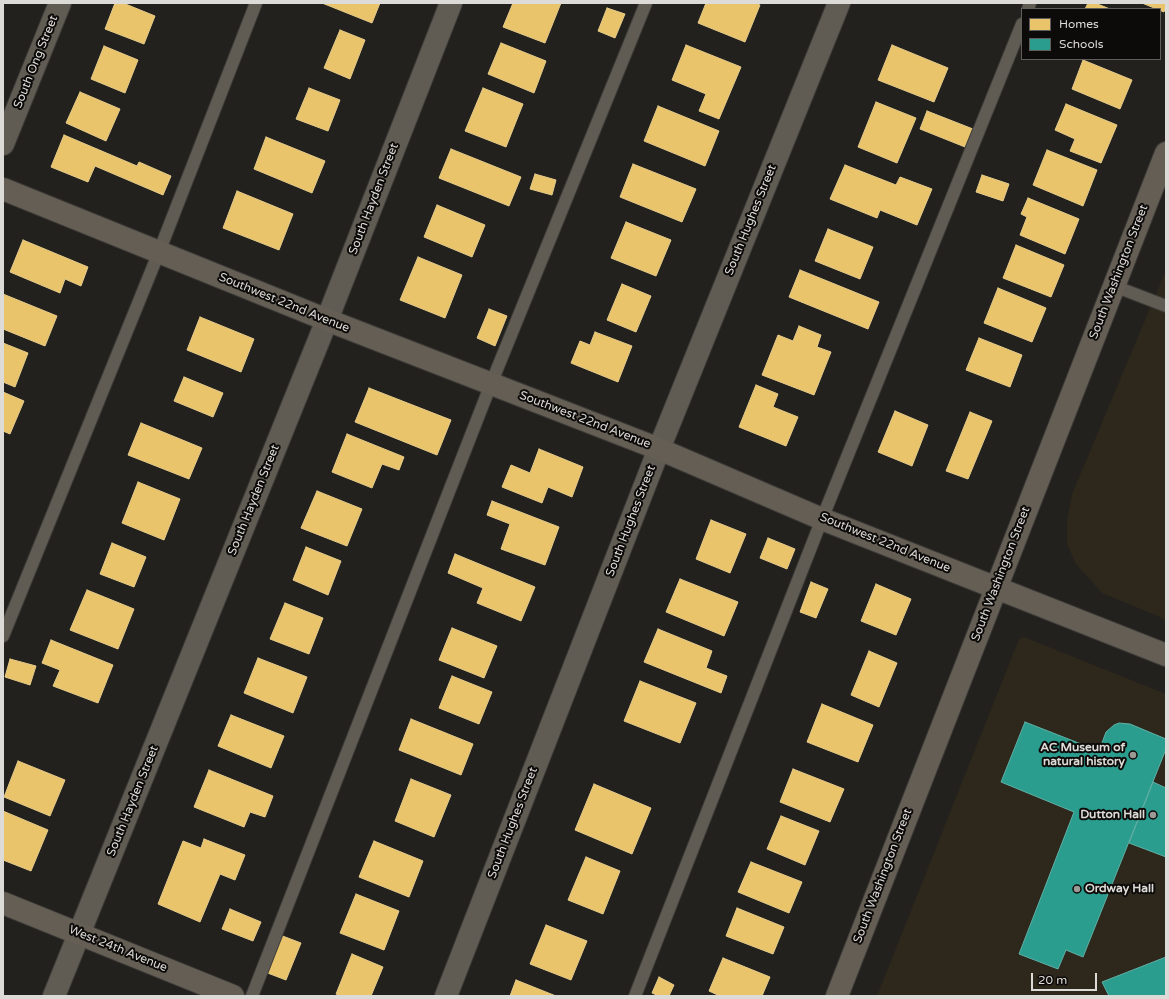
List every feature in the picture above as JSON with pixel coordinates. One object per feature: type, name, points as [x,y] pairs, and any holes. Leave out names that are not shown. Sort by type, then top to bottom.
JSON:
[{"type":"street","name":"South Ong Street","points":[[3,144],[60,3]]},
{"type":"street","name":"South Hayden Street","points":[[54,996],[327,320],[450,3]]},
{"type":"street","name":"South Hughes Street","points":[[446,996],[659,449],[839,3]]},
{"type":"street","name":"South Washington Street","points":[[837,996],[995,587],[1166,153]]},
{"type":"street","name":"Southwest 22nd Avenue","points":[[3,189],[327,320],[659,449],[822,519],[1166,655]]},
{"type":"street","name":"West 24th Avenue","points":[[3,903],[233,996]]},
{"type":"lane","points":[[3,636],[159,252],[256,3]]},
{"type":"lane","points":[[252,996],[491,384],[646,3]]},
{"type":"lane","points":[[635,996],[822,519],[1021,26]]},
{"type":"lane","points":[[1114,286],[1166,306]]},
{"type":"shaded area","points":[[1166,270],[1166,621],[1160,617],[1102,593],[1076,564],[1067,544],[1067,520],[1072,494]]},
{"type":"shaded area","points":[[1024,637],[1166,694],[1166,996],[877,996],[1019,639]]},
{"type":"building: Homes","points":[[115,3],[123,3],[155,16],[144,44],[105,29]]},
{"type":"building: Homes","points":[[322,3],[380,3],[372,23]]},
{"type":"building: Homes","points":[[513,3],[561,3],[545,43],[503,27]]},
{"type":"building: Homes","points":[[706,3],[754,3],[760,5],[745,42],[698,23]]},
{"type":"building: Homes","points":[[1088,3],[1095,3],[1108,8],[1086,8]]},
{"type":"building: Homes","points":[[1142,3],[1166,3],[1164,12],[1161,11],[1161,8],[1154,8]]},
{"type":"building: Homes","points":[[607,8],[625,14],[615,38],[598,31]]},
{"type":"building: Homes","points":[[340,30],[365,40],[350,79],[324,68]]},
{"type":"building: Homes","points":[[501,43],[546,61],[534,93],[488,74]]},
{"type":"building: Homes","points":[[686,45],[741,67],[719,119],[699,111],[706,94],[672,80]]},
{"type":"building: Homes","points":[[892,45],[948,68],[934,102],[878,80]]},
{"type":"building: Homes","points":[[104,46],[138,60],[125,93],[91,79]]},
{"type":"building: Homes","points":[[1083,60],[1132,80],[1120,109],[1072,89]]},
{"type":"building: Homes","points":[[309,88],[340,100],[328,131],[296,119]]},
{"type":"building: Homes","points":[[483,88],[523,104],[506,147],[465,131]]},
{"type":"building: Homes","points":[[80,92],[120,109],[106,141],[66,123]]},
{"type":"building: Homes","points":[[876,102],[916,118],[897,163],[858,147]]},
{"type":"building: Homes","points":[[1066,104],[1117,125],[1101,163],[1070,151],[1075,139],[1055,130]]},
{"type":"building: Homes","points":[[658,106],[719,131],[705,166],[644,141]]},
{"type":"building: Homes","points":[[927,111],[973,129],[965,147],[920,129]]},
{"type":"building: Homes","points":[[64,135],[137,166],[139,162],[171,176],[163,195],[95,166],[88,182],[51,167]]},
{"type":"building: Homes","points":[[266,137],[325,161],[312,193],[254,169]]},
{"type":"building: Homes","points":[[451,149],[521,177],[509,206],[439,178]]},
{"type":"building: Homes","points":[[1047,150],[1097,170],[1083,206],[1033,185]]},
{"type":"building: Homes","points":[[633,164],[696,189],[682,222],[620,197]]},
{"type":"building: Homes","points":[[845,165],[896,185],[900,177],[932,189],[917,225],[880,210],[877,218],[830,199]]},
{"type":"building: Homes","points":[[535,174],[556,180],[552,195],[530,189]]},
{"type":"building: Homes","points":[[982,175],[1009,184],[1003,201],[976,192]]},
{"type":"building: Homes","points":[[237,191],[293,214],[279,250],[223,228]]},
{"type":"building: Homes","points":[[1028,198],[1079,219],[1065,254],[1020,235],[1027,217],[1021,214]]},
{"type":"building: Homes","points":[[437,205],[485,225],[472,257],[424,237]]},
{"type":"building: Homes","points":[[626,222],[671,240],[656,276],[611,258]]},
{"type":"building: Homes","points":[[828,229],[873,247],[860,279],[815,261]]},
{"type":"building: Homes","points":[[23,240],[88,267],[81,286],[65,279],[60,293],[10,272]]},
{"type":"building: Homes","points":[[1016,245],[1064,265],[1051,297],[1003,278]]},
{"type":"building: Homes","points":[[418,257],[462,275],[445,318],[400,300]]},
{"type":"building: Homes","points":[[800,270],[879,302],[868,329],[789,297]]},
{"type":"building: Homes","points":[[622,284],[651,296],[636,332],[607,320]]},
{"type":"building: Homes","points":[[998,288],[1046,308],[1032,342],[984,323]]},
{"type":"building: Homes","points":[[3,294],[57,316],[45,346],[3,329]]},
{"type":"building: Homes","points":[[489,309],[507,316],[495,346],[477,338]]},
{"type":"building: Homes","points":[[200,317],[254,339],[241,372],[187,350]]},
{"type":"building: Homes","points":[[799,326],[821,335],[817,347],[831,352],[814,395],[762,375],[778,335],[793,341]]},
{"type":"building: Homes","points":[[595,332],[632,346],[618,382],[571,363],[580,341],[590,345]]},
{"type":"building: Homes","points":[[979,338],[1022,355],[1010,387],[966,370]]},
{"type":"building: Homes","points":[[3,343],[28,353],[15,387],[3,382]]},
{"type":"building: Homes","points":[[184,377],[223,393],[213,417],[174,401]]},
{"type":"building: Homes","points":[[756,385],[778,394],[773,407],[798,417],[786,446],[739,427]]},
{"type":"building: Homes","points":[[369,388],[451,420],[437,455],[355,422]]},
{"type":"building: Homes","points":[[3,392],[24,401],[10,434],[3,431]]},
{"type":"building: Homes","points":[[895,411],[928,425],[912,466],[878,452]]},
{"type":"building: Homes","points":[[970,412],[992,421],[968,479],[946,471]]},
{"type":"building: Homes","points":[[141,423],[202,448],[189,479],[128,455]]},
{"type":"building: Homes","points":[[347,434],[404,457],[399,470],[382,464],[372,488],[332,472]]},
{"type":"building: Homes","points":[[539,449],[583,467],[572,497],[548,487],[542,503],[502,487],[511,465],[530,473]]},
{"type":"building: Homes","points":[[138,482],[180,499],[164,540],[122,523]]},
{"type":"building: Homes","points":[[317,491],[362,509],[347,546],[301,528]]},
{"type":"building: Homes","points":[[492,501],[559,527],[545,565],[501,549],[510,524],[487,515]]},
{"type":"building: Homes","points":[[711,520],[746,534],[730,573],[696,559]]},
{"type":"building: Homes","points":[[768,538],[795,549],[787,569],[760,558]]},
{"type":"building: Homes","points":[[112,543],[146,557],[134,587],[100,574]]},
{"type":"building: Homes","points":[[306,547],[341,561],[328,595],[293,580]]},
{"type":"building: Homes","points":[[455,554],[535,587],[521,621],[477,603],[483,588],[448,573]]},
{"type":"building: Homes","points":[[680,579],[738,602],[724,636],[666,612]]},
{"type":"building: Homes","points":[[811,582],[828,589],[816,618],[800,612]]},
{"type":"building: Homes","points":[[876,584],[911,599],[896,635],[861,621]]},
{"type":"building: Homes","points":[[87,590],[134,609],[118,649],[70,630]]},
{"type":"building: Homes","points":[[285,603],[323,618],[309,654],[270,639]]},
{"type":"building: Homes","points":[[452,628],[497,646],[484,678],[439,660]]},
{"type":"building: Homes","points":[[658,629],[712,651],[706,668],[727,676],[721,693],[644,662]]},
{"type":"building: Homes","points":[[51,640],[113,665],[98,703],[53,686],[60,670],[42,663]]},
{"type":"building: Homes","points":[[869,651],[897,663],[879,707],[851,695]]},
{"type":"building: Homes","points":[[258,658],[307,677],[293,713],[244,693]]},
{"type":"building: Homes","points":[[10,659],[36,666],[30,685],[5,677]]},
{"type":"building: Homes","points":[[452,676],[492,692],[479,724],[439,708]]},
{"type":"building: Homes","points":[[640,681],[696,703],[680,743],[624,721]]},
{"type":"building: Homes","points":[[822,704],[873,725],[858,762],[807,742]]},
{"type":"building: Homes","points":[[231,715],[284,736],[271,768],[218,746]]},
{"type":"building: Homes","points":[[411,719],[473,744],[461,775],[399,750]]},
{"type":"building: Homes","points":[[18,761],[65,780],[50,816],[4,797]]},
{"type":"building: Homes","points":[[793,769],[844,789],[830,822],[780,802]]},
{"type":"building: Homes","points":[[209,770],[273,796],[265,817],[250,812],[244,827],[194,807]]},
{"type":"building: Homes","points":[[411,779],[451,795],[434,837],[395,821]]},
{"type":"building: Homes","points":[[594,784],[651,808],[632,854],[575,830]]},
{"type":"building: Homes","points":[[3,811],[48,830],[31,871],[3,860]]},
{"type":"building: Homes","points":[[781,816],[819,831],[805,865],[767,849]]},
{"type":"building: Homes","points":[[204,839],[245,855],[235,880],[220,874],[200,922],[158,904],[183,841],[201,848]]},
{"type":"building: Homes","points":[[374,841],[423,861],[409,897],[359,877]]},
{"type":"building: Homes","points":[[586,857],[620,871],[603,914],[568,900]]},
{"type":"building: Homes","points":[[751,862],[802,882],[789,913],[738,892]]},
{"type":"building: Homes","points":[[356,894],[399,911],[384,950],[340,933]]},
{"type":"building: Homes","points":[[737,908],[784,927],[773,954],[726,936]]},
{"type":"building: Homes","points":[[230,909],[261,922],[253,941],[222,929]]},
{"type":"building: Homes","points":[[546,925],[587,941],[571,980],[530,964]]},
{"type":"building: Homes","points":[[280,935],[301,943],[286,980],[265,972]]},
{"type":"building: Homes","points":[[352,954],[383,967],[371,996],[342,996],[336,994]]},
{"type":"building: Homes","points":[[723,958],[770,977],[762,996],[720,996],[709,991]]},
{"type":"building: Homes","points":[[659,977],[674,985],[669,996],[659,996],[652,993]]},
{"type":"building: Homes","points":[[516,980],[556,996],[510,996]]},
{"type":"building: Schools","name":"Ordway Hall","points":[[1025,722],[1099,751],[1106,732],[1114,725],[1119,723],[1130,724],[1166,739],[1166,749],[1083,957],[1066,950],[1058,969],[1019,954],[1074,812],[1001,782]]},
{"type":"building: Schools","name":"Dutton Hall","points":[[1153,782],[1166,788],[1166,857],[1129,843]]},
{"type":"building: Schools","points":[[1166,957],[1166,996],[1109,996],[1102,982]]},
{"type":"place","name":"AC Museum of natural history","points":[[1133,755]]},
{"type":"place","name":"Dutton Hall","points":[[1153,815]]},
{"type":"place","name":"Ordway Hall","points":[[1077,889]]}]
